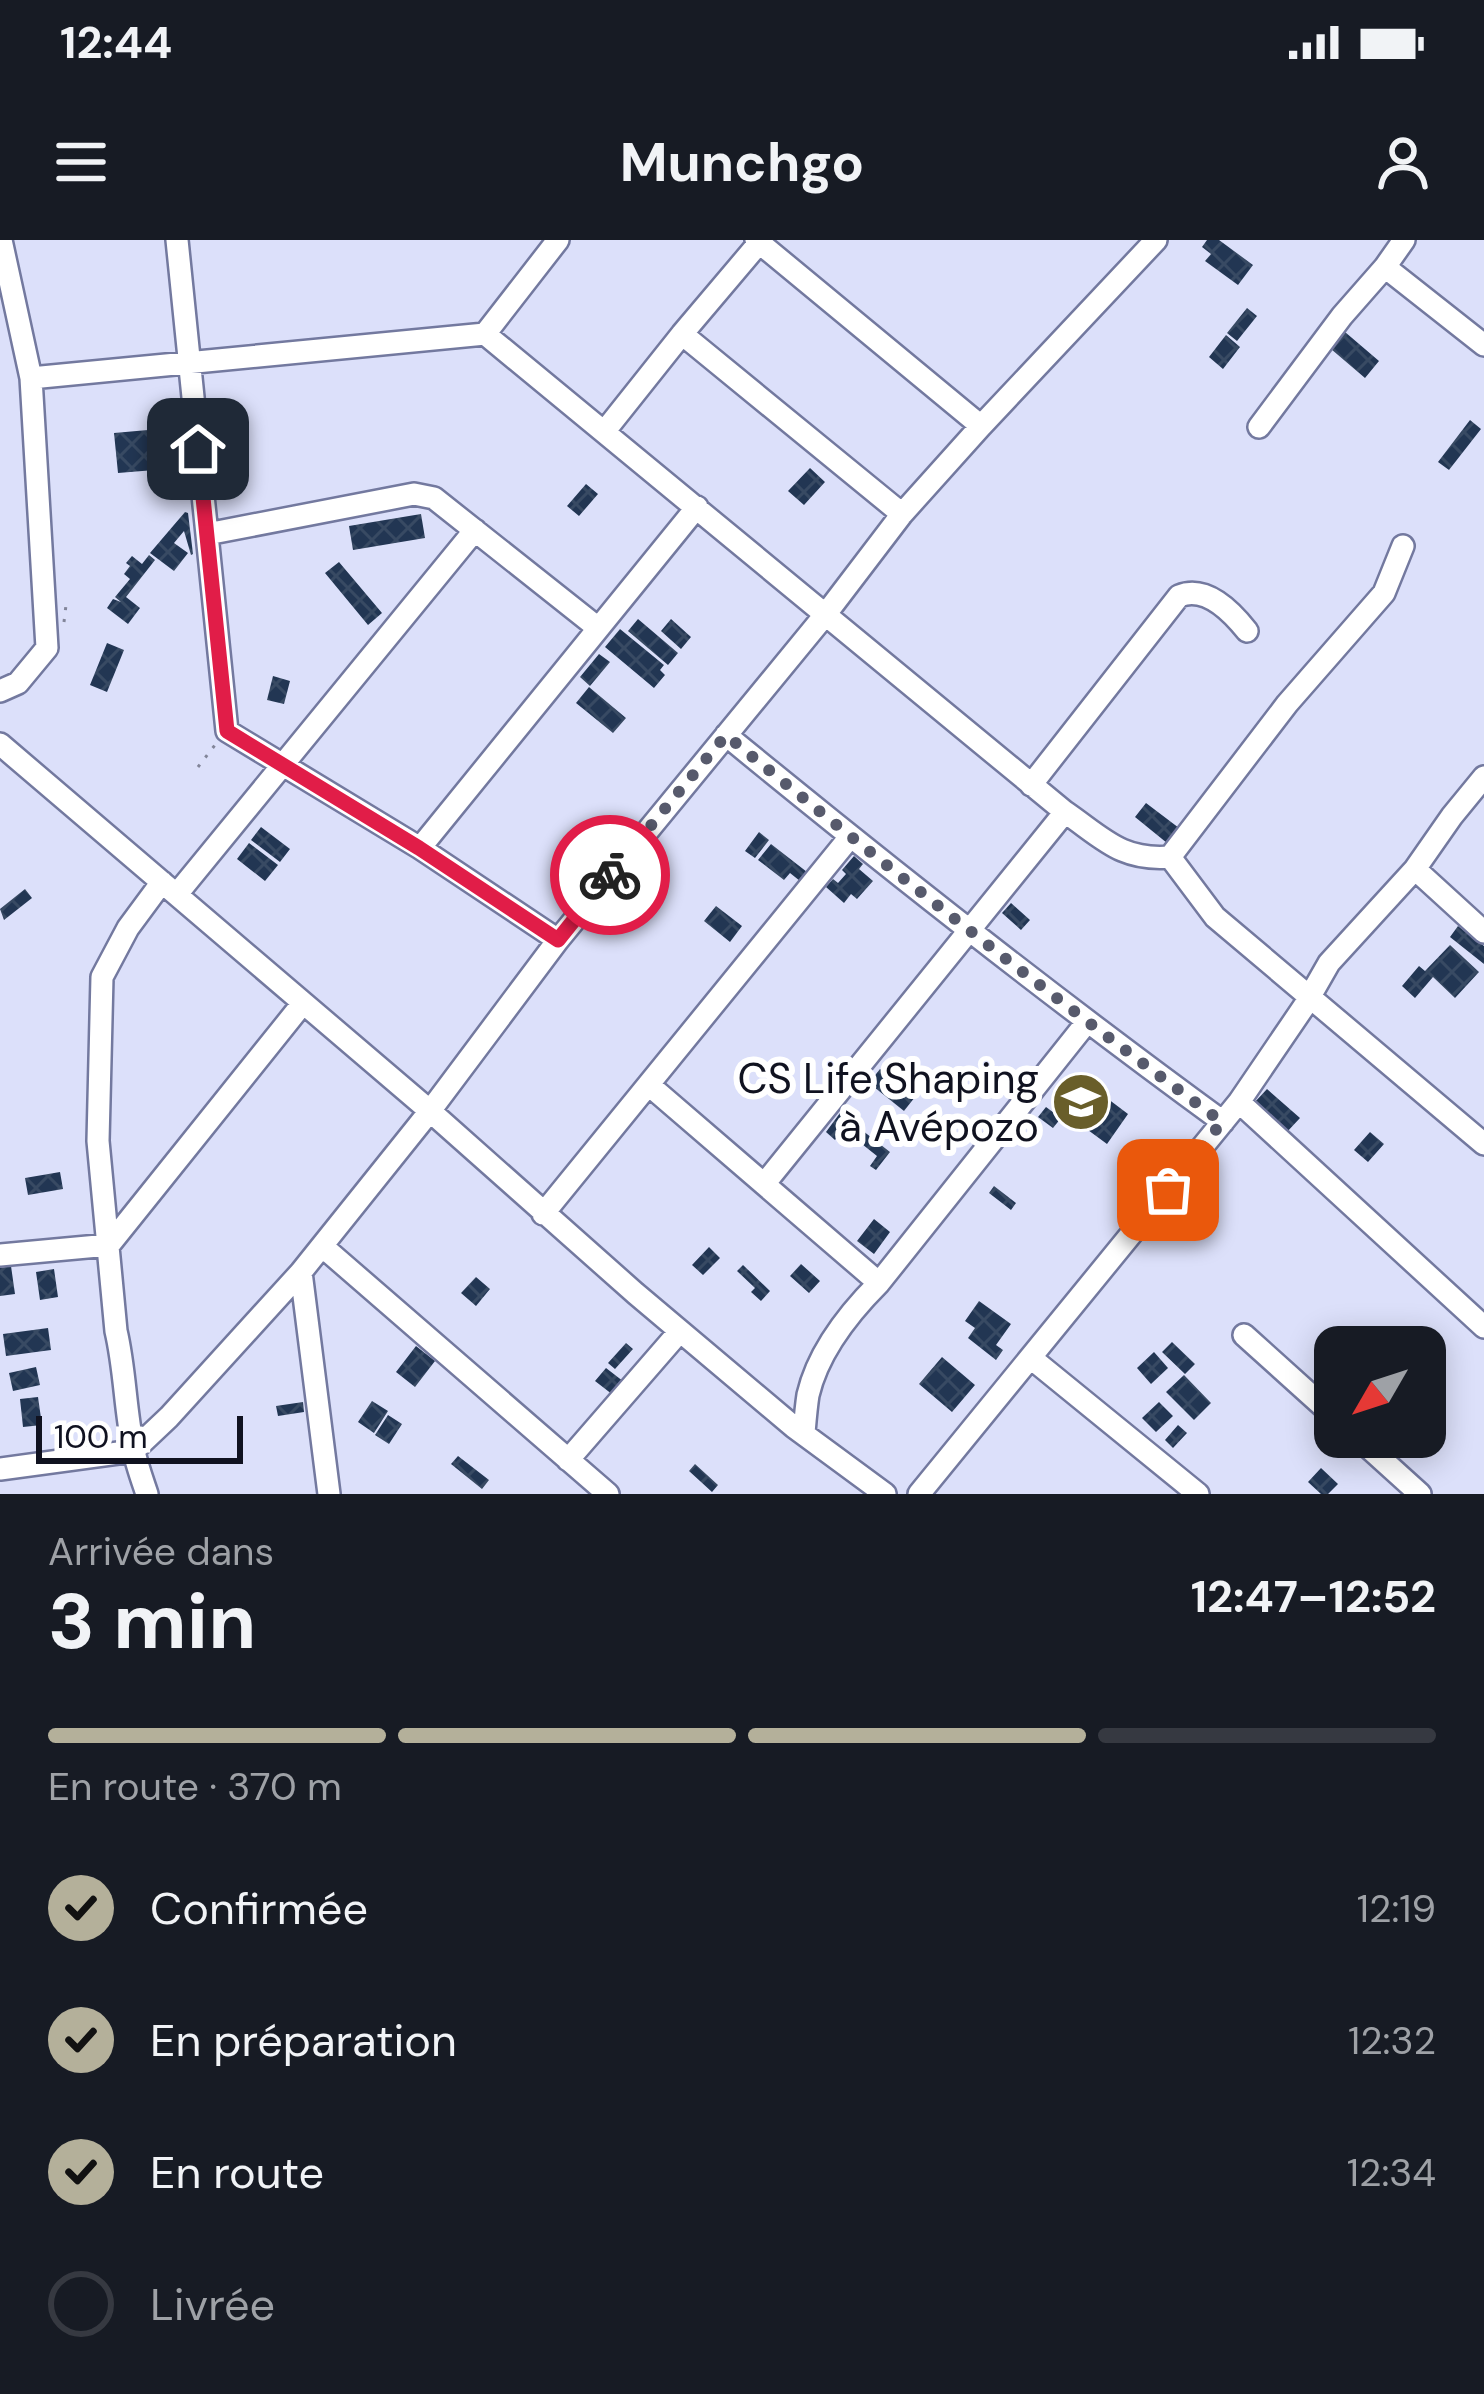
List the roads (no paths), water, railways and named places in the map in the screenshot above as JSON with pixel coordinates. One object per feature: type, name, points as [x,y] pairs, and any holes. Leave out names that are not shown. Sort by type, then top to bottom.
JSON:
[{"type":"street","points":[[177,240],[227,731],[558,940]]},
{"type":"street","points":[[484,334],[558,240]]},
{"type":"street","points":[[0,1469],[133,1451],[170,1417],[301,1273],[558,940],[902,514],[1156,240]]},
{"type":"street","points":[[1258,427],[1404,240]]},
{"type":"street","points":[[604,432],[757,242],[981,426]]},
{"type":"street","points":[[0,691],[18,683],[47,648],[31,378],[1,247]]},
{"type":"street","points":[[1385,267],[1484,345]]},
{"type":"street","points":[[31,378],[484,334],[1065,812],[1125,853],[1145,859],[1170,857],[1287,704],[1384,593],[1403,546]]},
{"type":"street","points":[[682,334],[902,514]]},
{"type":"street","points":[[207,534],[414,494],[434,498],[598,628]]},
{"type":"street","points":[[419,848],[697,507]]},
{"type":"street","points":[[147,1494],[133,1451],[116,1331],[98,1141],[102,977],[128,928],[282,765],[476,530]]},
{"type":"street","points":[[1031,784],[1178,596],[1190,592],[1222,603],[1247,631]]},
{"type":"street","points":[[726,735],[850,837],[1222,1122]]},
{"type":"street","points":[[0,744],[680,1331],[885,1494]]},
{"type":"street","points":[[920,1494],[1239,1102],[1329,963],[1415,869],[1484,777]]},
{"type":"street","points":[[765,1183],[1065,812]]},
{"type":"street","points":[[543,1214],[850,837]]},
{"type":"street","points":[[1170,857],[1215,917],[1484,1144]]},
{"type":"street","points":[[1415,869],[1484,932]]},
{"type":"street","points":[[0,1255],[109,1245],[302,1003]]},
{"type":"street","points":[[804,1433],[808,1393],[852,1310],[879,1283],[1088,1022]]},
{"type":"street","points":[[649,1085],[879,1283]]},
{"type":"street","points":[[1239,1102],[1484,1327]]},
{"type":"street","points":[[322,1246],[608,1494]]},
{"type":"street","points":[[301,1273],[329,1494]]},
{"type":"street","points":[[568,1460],[680,1331]]},
{"type":"street","points":[[1244,1335],[1314,1398]]},
{"type":"street","points":[[1031,1358],[1198,1494]]},
{"type":"street","points":[[1380,1458],[1420,1494]]},
{"type":"place","name":"CS Life Shaping à Avépozo","points":[[1081,1102]]}]
